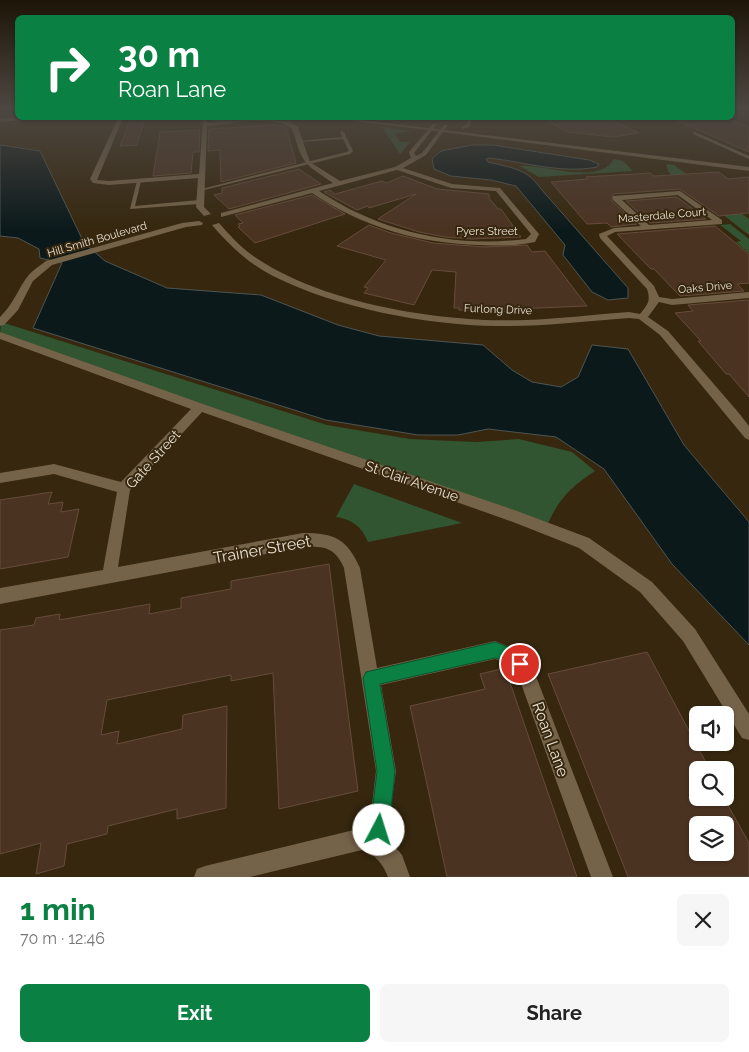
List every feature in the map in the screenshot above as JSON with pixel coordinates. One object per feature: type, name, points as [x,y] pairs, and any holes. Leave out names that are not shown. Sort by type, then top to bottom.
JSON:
[{"type":"street","points":[[107,148],[93,179],[95,182],[109,183],[201,176]]},
{"type":"street","points":[[203,148],[200,207],[207,214]]},
{"type":"street","points":[[302,148],[308,163],[339,184]]},
{"type":"street","points":[[414,159],[411,153],[415,148]]},
{"type":"street","points":[[199,223],[200,218],[207,214],[224,215],[397,168],[424,154],[429,148]]},
{"type":"street","points":[[578,148],[749,169]]},
{"type":"street","points":[[621,148],[749,164]]},
{"type":"street","name":"Pyers Street","points":[[314,192],[354,216],[387,230],[413,236],[460,243],[518,243],[532,240],[535,234],[498,190],[451,186],[397,168]]},
{"type":"street","name":"Masterdale Court","points":[[647,227],[616,198],[680,193],[719,222],[605,232],[603,236],[651,288],[655,299]]},
{"type":"street","points":[[216,225],[225,221],[224,215]]},
{"type":"street","name":"Hill Smith Boulevard","points":[[0,323],[15,308],[29,280],[36,272],[49,263],[185,225],[199,223],[208,226],[216,225]]},
{"type":"street","name":"Furlong Drive","points":[[216,225],[249,257],[296,283],[336,297],[387,310],[442,319],[525,323],[629,314],[642,317]]},
{"type":"street","name":"Oaks Drive","points":[[655,299],[672,302],[749,295]]},
{"type":"street","points":[[655,299],[642,317],[664,333],[749,435]]},
{"type":"street","name":"St Clair Avenue","points":[[0,335],[200,407],[517,517],[584,543],[646,587],[689,635],[749,731]]},
{"type":"street","name":"Gate Street","points":[[109,577],[124,488],[200,407]]},
{"type":"street","points":[[734,415],[749,414]]},
{"type":"street","points":[[0,478],[54,470],[124,488]]},
{"type":"street","name":"Trainer Street","points":[[0,596],[303,540],[325,539],[346,551],[352,568],[386,771],[380,814],[379,845]]},
{"type":"street","name":"Roan Lane","points":[[371,678],[495,650],[513,657],[526,672],[602,877]]},
{"type":"street","points":[[205,877],[362,840],[379,845],[394,863],[399,877]]},
{"type":"lane","points":[[200,190],[348,153],[351,151],[349,148]]},
{"type":"lane","points":[[727,148],[749,158]]},
{"type":"lane","points":[[139,181],[132,208],[200,202]]},
{"type":"green space","points":[[396,148],[405,148],[400,154]]},
{"type":"green space","points":[[614,159],[623,161],[633,171],[539,177],[520,166],[584,173],[607,167]]},
{"type":"green space","points":[[666,164],[674,165],[749,219],[749,235],[703,199],[677,182],[668,171]]},
{"type":"green space","points":[[730,224],[749,239],[749,253],[736,242],[741,241],[720,225]]},
{"type":"green space","points":[[1,322],[327,425],[410,439],[476,442],[519,439],[572,452],[595,471],[565,495],[546,528],[0,335]]},
{"type":"green space","points":[[354,484],[462,523],[368,542],[363,532],[356,525],[336,517]]},
{"type":"shaded area","points":[[0,148],[40,151],[84,243],[105,261],[167,288],[261,295],[338,325],[379,336],[483,345],[512,370],[532,382],[561,387],[578,377],[592,345],[628,349],[684,445],[749,522],[749,645],[672,564],[604,469],[556,437],[488,429],[458,435],[418,435],[326,420],[33,328],[62,263],[40,258],[39,249],[18,238],[0,236]]},
{"type":"shaded area","points":[[457,148],[512,148],[589,160],[599,164],[597,167],[570,169],[486,159],[488,162],[518,170],[536,182],[628,288],[628,298],[608,300],[592,292],[563,255],[565,245],[516,186],[491,180],[451,176],[434,169],[432,159],[441,151]]},
{"type":"building","points":[[157,148],[199,148],[199,152],[193,152],[191,173],[153,176]]},
{"type":"building","points":[[208,148],[292,148],[296,163],[221,182],[220,150],[208,151]]},
{"type":"building","points":[[740,148],[749,148],[749,152]]},
{"type":"building","points":[[299,169],[321,184],[229,209],[214,195],[222,193],[222,188]]},
{"type":"building","points":[[719,172],[728,179],[749,177],[749,213],[719,216],[680,189],[613,194],[612,201],[637,224],[611,227],[607,223],[587,224],[551,182],[588,179],[586,177],[650,173],[654,176]]},
{"type":"building","points":[[403,176],[437,189],[489,194],[489,198],[498,209],[501,209],[521,237],[472,239],[445,237],[419,232],[378,219],[416,194],[357,210],[324,192],[330,190],[335,194],[382,181],[387,183]]},
{"type":"building","points":[[312,195],[345,214],[255,243],[238,227],[240,226],[238,224],[243,223],[235,215]]},
{"type":"building","points":[[677,197],[706,219],[650,223],[626,201]]},
{"type":"building","points":[[369,225],[391,233],[433,243],[485,247],[527,245],[532,252],[545,251],[587,306],[514,309],[514,312],[459,310],[459,308],[454,308],[456,272],[432,270],[414,305],[364,293],[368,288],[364,287],[386,260],[337,246]]},
{"type":"building","points":[[715,226],[749,254],[749,283],[737,284],[744,291],[680,296],[617,234]]},
{"type":"building","points":[[749,300],[749,397],[729,374],[726,374],[698,341],[701,341],[675,313],[693,311],[688,305]]},
{"type":"building","points":[[52,492],[48,504],[63,502],[61,512],[79,509],[68,557],[0,569],[0,500]]},
{"type":"building","points":[[329,564],[358,791],[279,809],[273,673],[231,681],[231,675],[107,700],[101,735],[119,731],[117,744],[182,729],[183,715],[227,706],[226,808],[177,819],[177,809],[108,826],[107,834],[67,844],[64,866],[36,874],[41,843],[0,854],[0,630],[34,625],[36,618],[60,614],[59,620],[150,604],[149,614],[181,608],[181,598],[231,589],[231,581]]},
{"type":"building","points":[[647,652],[689,731],[689,751],[700,751],[705,761],[689,761],[689,806],[728,806],[749,843],[749,877],[628,877],[548,674]]},
{"type":"building","points":[[505,668],[577,877],[447,877],[410,706],[485,689],[480,674]]},
{"type":"route","points":[[379,830],[386,771],[371,678],[495,650],[513,657],[520,664]]}]
